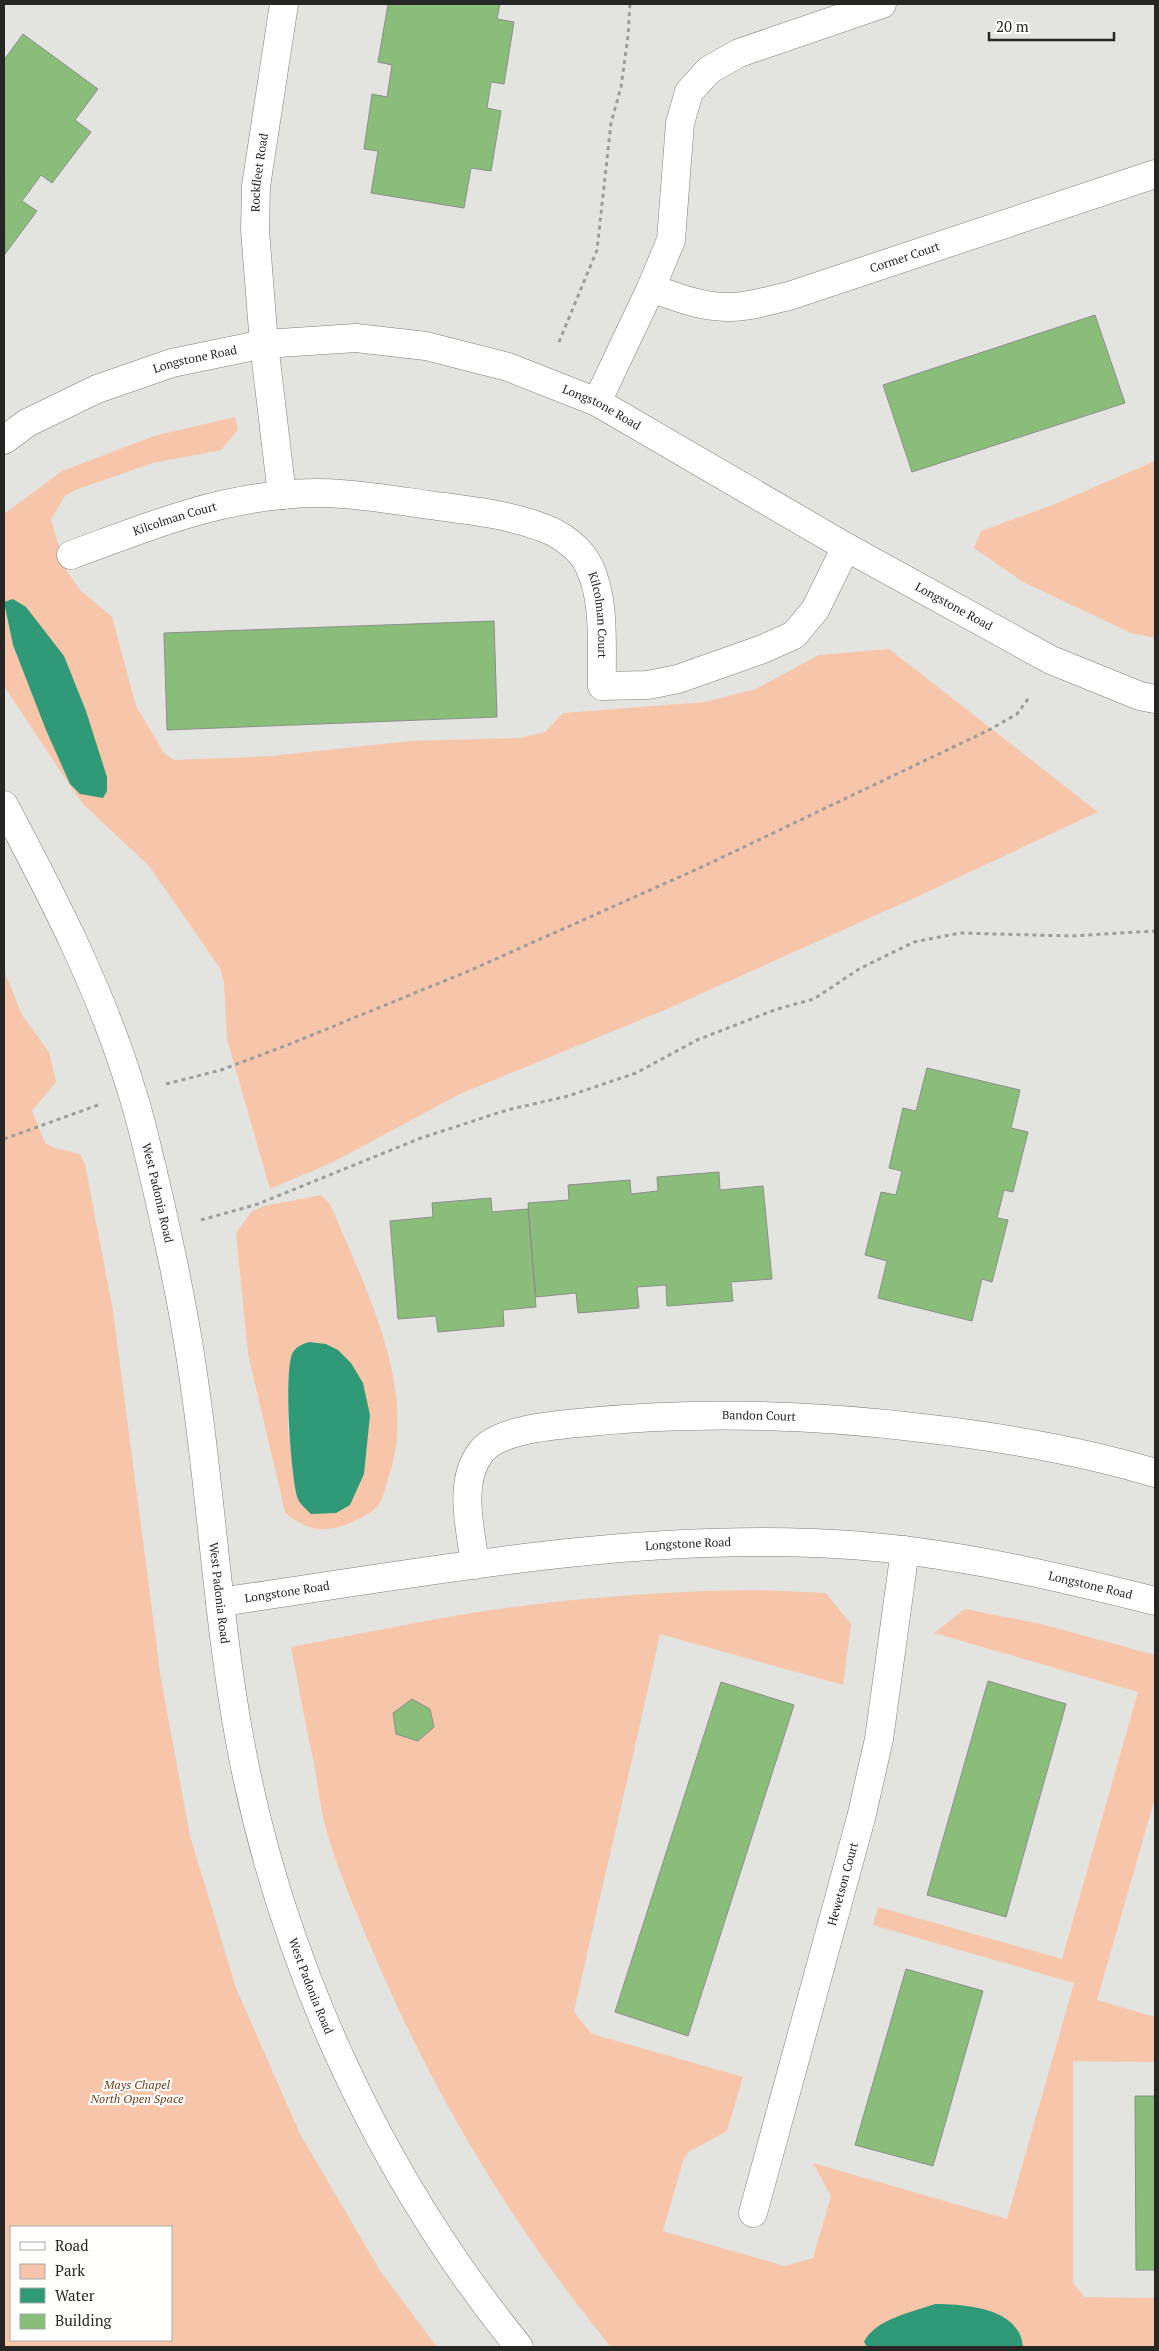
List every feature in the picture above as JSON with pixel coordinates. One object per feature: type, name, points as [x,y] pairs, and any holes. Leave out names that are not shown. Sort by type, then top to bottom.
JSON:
[{"type":"street","name":"Rockfleet Road","points":[[264,344],[256,230],[256,186],[284,4]]},
{"type":"street","points":[[597,402],[651,288],[671,240],[680,123],[689,92],[709,70],[739,53],[882,4]]},
{"type":"street","name":"Cormer Court","points":[[651,288],[700,304],[728,308],[789,296],[1155,174]]},
{"type":"street","name":"Longstone Road","points":[[4,440],[27,423],[97,389],[172,363],[264,344],[356,338],[426,346],[508,367],[597,402],[846,547],[1051,660],[1140,696],[1155,699]]},
{"type":"street","points":[[264,344],[282,494]]},
{"type":"street","name":"Kilcolman Court","points":[[72,555],[175,516],[224,504],[282,494],[327,493],[365,496],[509,516],[546,529],[570,542],[589,566],[598,594],[602,686],[648,685],[678,679],[763,649],[794,635],[815,610],[846,547]]},
{"type":"street","name":"West Padonia Road","points":[[4,805],[74,942],[100,1003],[132,1092],[167,1229],[192,1366],[220,1602],[239,1737],[266,1854],[306,1972],[343,2065],[388,2153],[440,2237],[493,2315],[519,2347]]},
{"type":"street","name":"Bandon Court","points":[[475,1565],[467,1498],[470,1472],[482,1450],[504,1436],[541,1427],[645,1416],[741,1414],[842,1418],[947,1430],[1056,1447],[1155,1473]]},
{"type":"street","name":"Longstone Road","points":[[220,1602],[475,1565],[631,1548],[738,1541],[816,1543],[905,1550],[968,1559],[1155,1601]]},
{"type":"street","name":"Hewetson Court","points":[[752,2213],[861,1818],[879,1739],[905,1550]]},
{"type":"path","points":[[559,342],[597,250],[610,123],[621,87],[630,4]]},
{"type":"path","points":[[4,1139],[132,1092],[221,1070],[471,970],[704,866],[989,730],[1017,714],[1030,696]]},
{"type":"path","points":[[167,1229],[258,1204],[421,1138],[506,1110],[568,1096],[636,1073],[697,1040],[777,1009],[814,999],[859,969],[914,942],[960,933],[1071,936],[1155,931]]},
{"type":"green space","points":[[235,417],[238,430],[221,450],[153,463],[75,490],[64,497],[51,520],[66,569],[80,590],[112,617],[136,706],[164,753],[174,760],[272,756],[409,741],[520,738],[545,732],[563,713],[705,702],[756,689],[819,655],[889,649],[1098,812],[912,899],[667,1009],[460,1094],[333,1162],[270,1189],[227,1039],[224,982],[220,968],[149,866],[84,805],[4,686],[4,514],[62,471],[154,436]]},
{"type":"green space","points":[[1155,461],[1155,638],[1131,633],[1023,582],[974,548],[981,531],[1050,506]]},
{"type":"green space","name":"Mays Chapel North Open Space","points":[[4,970],[22,1015],[49,1052],[56,1082],[32,1111],[45,1143],[55,1148],[80,1154],[85,1164],[113,1311],[161,1679],[190,1836],[236,1988],[300,2134],[381,2272],[437,2347],[4,2347]]},
{"type":"green space","points":[[321,1195],[330,1204],[372,1303],[384,1338],[393,1374],[397,1410],[396,1445],[382,1498],[377,1507],[359,1519],[331,1529],[306,1526],[291,1518],[285,1512],[248,1354],[236,1233],[251,1212],[264,1206]],"holes":[[[288,1368],[298,1500],[288,1429]]]},
{"type":"green space","points":[[758,1590],[826,1593],[851,1624],[843,1685],[660,1634],[574,2012],[592,2034],[743,2077],[727,2131],[690,2151],[684,2158],[663,2231],[785,2266],[813,2258],[831,2196],[813,2163],[1007,2219],[1074,1983],[873,1925],[878,1907],[1062,1959],[1138,1692],[934,1633],[965,1609],[1041,1624],[1155,1655],[1155,1798],[1097,2000],[1155,2017],[1155,2062],[1073,2061],[1073,2283],[1085,2297],[1155,2298],[1155,2347],[611,2347],[574,2301],[507,2204],[476,2155],[419,2052],[370,1945],[332,1850],[322,1813],[291,1647],[459,1615],[533,1604],[646,1594]]},
{"type":"water","points":[[13,599],[26,607],[64,656],[86,711],[107,777],[107,791],[103,798],[80,794],[70,784],[46,730],[13,645],[4,602]]},
{"type":"water","points":[[309,1342],[326,1344],[338,1350],[351,1363],[363,1383],[370,1415],[364,1474],[350,1505],[336,1513],[311,1514],[299,1501],[295,1488],[288,1401],[290,1362],[293,1352]]},
{"type":"water","points":[[935,2304],[976,2307],[1002,2316],[1020,2334],[1023,2347],[867,2347],[864,2342],[869,2334],[885,2322]]},
{"type":"building","points":[[388,4],[500,4],[497,19],[514,22],[504,84],[491,82],[487,108],[501,111],[491,171],[471,168],[464,208],[371,193],[378,151],[364,149],[372,94],[387,97],[392,65],[378,62]]},
{"type":"building","points":[[23,34],[98,89],[75,120],[91,132],[52,183],[41,175],[22,201],[37,211],[5,254],[4,60]]},
{"type":"building","points":[[1095,315],[1125,403],[912,472],[883,385]]},
{"type":"building","points":[[494,621],[497,717],[167,730],[164,633]]},
{"type":"building","points":[[927,1068],[1020,1090],[1011,1128],[1028,1132],[1013,1192],[1004,1190],[997,1218],[1008,1220],[992,1282],[982,1279],[972,1321],[878,1298],[887,1261],[865,1255],[881,1192],[896,1195],[902,1171],[889,1168],[903,1108],[916,1111]]},
{"type":"building","points":[[719,1172],[720,1190],[763,1186],[772,1279],[731,1282],[733,1301],[667,1306],[666,1285],[637,1287],[639,1308],[578,1313],[576,1293],[536,1297],[528,1203],[569,1200],[568,1185],[630,1180],[631,1194],[658,1191],[657,1177]]},
{"type":"building","points":[[491,1198],[492,1212],[528,1209],[536,1307],[503,1310],[504,1326],[438,1332],[436,1316],[398,1319],[390,1221],[433,1217],[432,1203]]},
{"type":"building","points":[[988,1681],[1066,1704],[1006,1917],[927,1895]]},
{"type":"building","points":[[721,1682],[794,1705],[688,2036],[615,2012]]},
{"type":"building","points":[[412,1699],[430,1709],[434,1727],[418,1741],[396,1734],[393,1713]]},
{"type":"building","points":[[906,1969],[983,1991],[933,2166],[855,2145]]},
{"type":"building","points":[[1135,2096],[1155,2096],[1155,2270],[1136,2270]]}]
